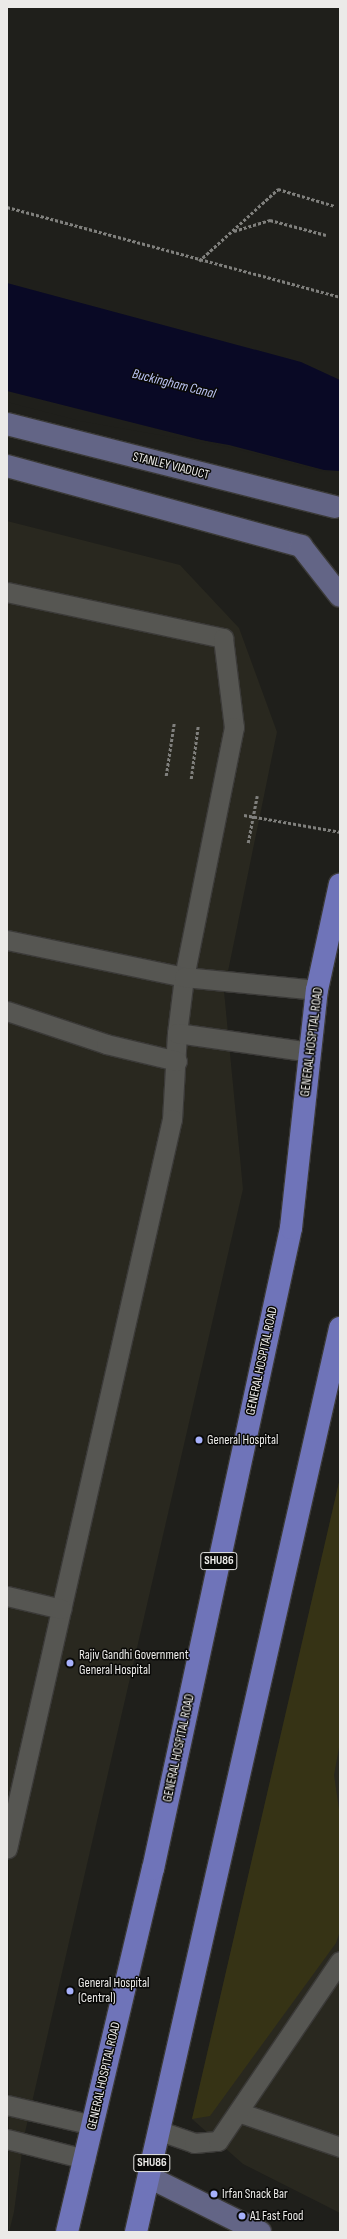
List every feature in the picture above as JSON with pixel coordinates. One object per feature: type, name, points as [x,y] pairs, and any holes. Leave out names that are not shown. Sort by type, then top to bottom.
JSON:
[{"type":"main road","name":"STANLEY VIADUCT","points":[[7,424],[337,508]]},
{"type":"main road","points":[[7,466],[301,546],[340,596]]},
{"type":"main road","name":"GENERAL HOSPITAL ROAD","points":[[67,2232],[153,1869],[291,1228],[317,990],[340,884]]},
{"type":"main road","name":"SHU86","points":[[136,2232],[340,1332]]},
{"type":"main road","points":[[149,2177],[260,2232]]},
{"type":"lane","points":[[7,592],[223,638],[234,727],[184,977],[177,1033],[177,1061],[172,1119],[7,1849]]},
{"type":"lane","points":[[7,940],[184,977],[317,990]]},
{"type":"lane","points":[[7,1011],[106,1044],[177,1061]]},
{"type":"lane","points":[[177,1033],[310,1052]]},
{"type":"lane","points":[[7,1596],[61,1609]]},
{"type":"lane","points":[[160,2131],[194,2142],[218,2142],[340,1961]]},
{"type":"lane","points":[[7,2104],[92,2125]]},
{"type":"lane","points":[[238,2112],[340,2147]]},
{"type":"lane","points":[[7,2139],[85,2159]]},
{"type":"path","points":[[199,261],[278,189],[334,206]]},
{"type":"path","points":[[7,208],[199,261],[340,297]]},
{"type":"path","points":[[232,231],[270,220],[326,235]]},
{"type":"path","points":[[166,776],[174,723]]},
{"type":"path","points":[[191,778],[198,726]]},
{"type":"path","points":[[248,843],[257,796]]},
{"type":"path","points":[[216,813],[340,832]]},
{"type":"shaded area","name":"Rajiv Gandhi Government General Hospital","points":[[7,521],[180,565],[239,628],[277,732],[224,991],[243,1189],[24,2137],[14,2212],[9,2232]]},
{"type":"shaded area","points":[[340,1478],[340,2213],[243,2164],[192,2119]]},
{"type":"shaded area","points":[[340,1478],[340,1742],[334,1775],[340,1816],[340,1931],[336,1943],[210,2116],[192,2119]]},
{"type":"water","name":"Buckingham Canal","points":[[7,283],[301,362],[340,380],[340,471],[324,470],[229,445],[80,419],[7,400]]},
{"type":"pier","points":[[7,391],[330,472],[323,472],[228,447],[80,421],[7,402]]},
{"type":"place","name":"General Hospital","points":[[199,1440]]},
{"type":"place","name":"Rajiv Gandhi Government General Hospital","points":[[70,1663]]},
{"type":"place","name":"General Hospital (Central)","points":[[70,1991]]},
{"type":"place","name":"Irfan Snack Bar","points":[[214,2194]]},
{"type":"place","name":"A1 Fast Food","points":[[242,2216]]}]
